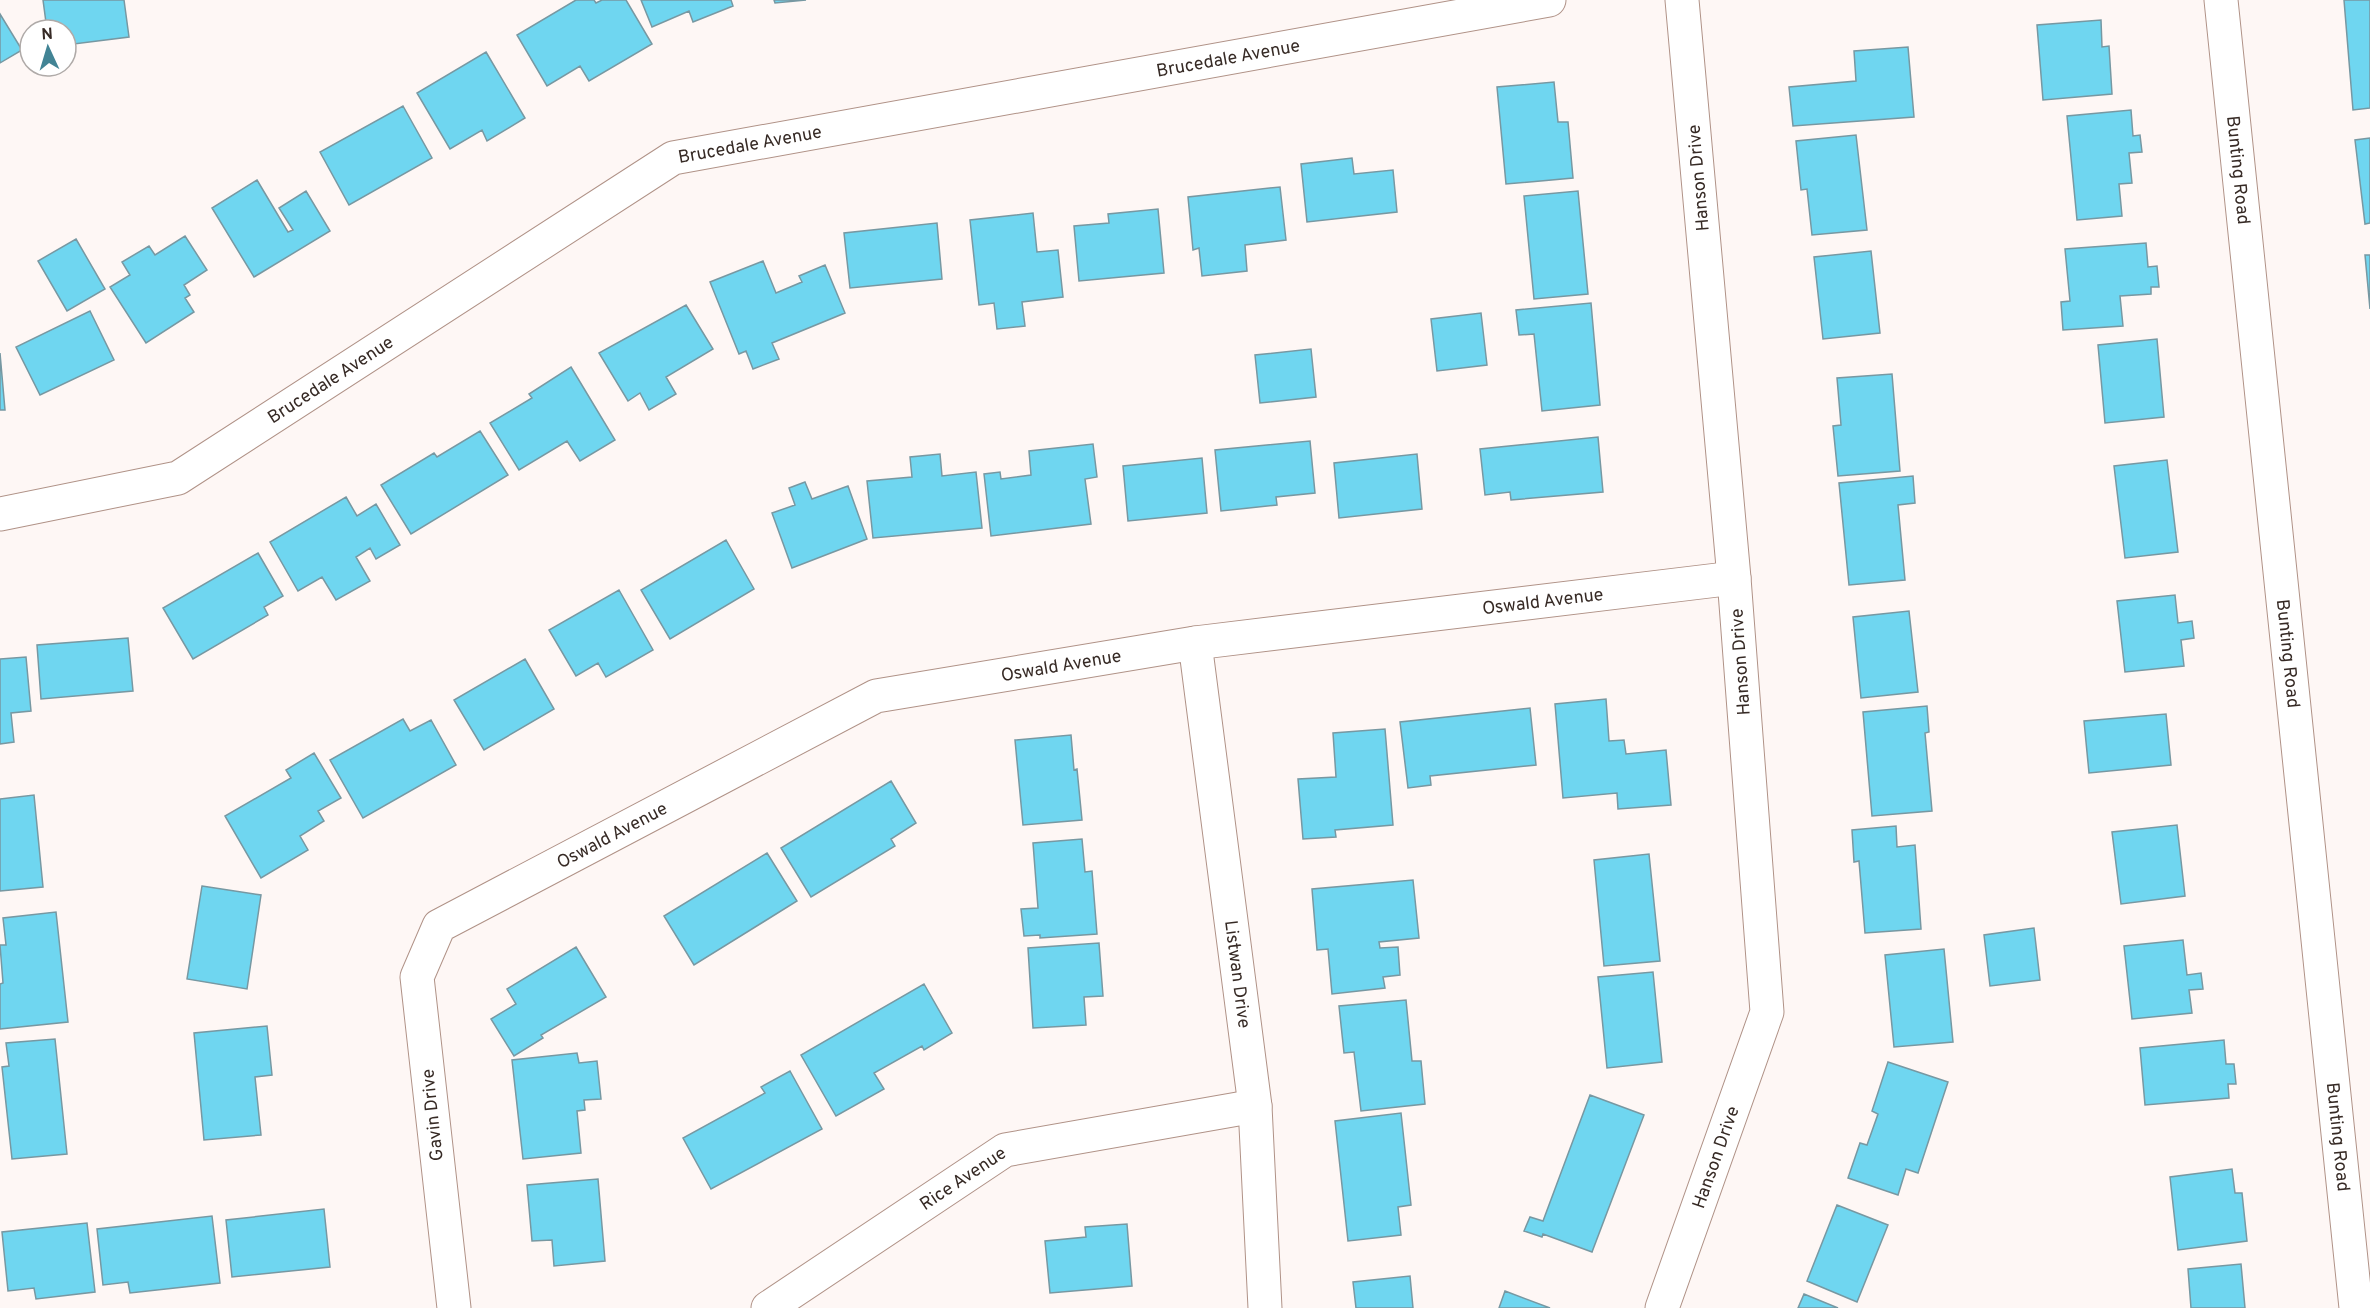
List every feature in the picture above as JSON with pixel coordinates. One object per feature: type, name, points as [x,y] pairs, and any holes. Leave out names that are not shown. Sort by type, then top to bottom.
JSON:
[{"type":"street","name":"Brucedale Avenue","points":[[0,514],[178,478],[673,158],[1549,0]]},
{"type":"street","name":"Hanson Drive","points":[[1662,1308],[1767,1012],[1734,578],[1682,0]]},
{"type":"street","name":"Bunting Road","points":[[2221,0],[2356,1308]]},
{"type":"street","name":"Oswald Avenue","points":[[439,926],[876,696],[1195,643],[1734,578]]},
{"type":"street","name":"Listwan Drive","points":[[1195,643],[1255,1106],[1265,1308]]},
{"type":"street","name":"Gavin Drive","points":[[439,926],[417,977],[454,1308]]},
{"type":"street","name":"Rice Avenue","points":[[768,1308],[1005,1150],[1255,1106]]},
{"type":"building","points":[[43,0],[124,0],[129,37],[78,43],[78,18],[45,18]]},
{"type":"building","points":[[576,0],[594,0],[596,3],[602,0],[626,0],[652,44],[589,81],[580,66],[547,86],[517,35]]},
{"type":"building","points":[[641,0],[731,0],[733,6],[693,22],[689,11],[652,27]]},
{"type":"building","points":[[774,0],[806,0],[775,3]]},
{"type":"building","points":[[2344,0],[2370,0],[2370,108],[2353,110]]},
{"type":"building","points":[[0,14],[18,43],[18,52],[0,63]]},
{"type":"building","points":[[2101,20],[2102,47],[2109,46],[2112,94],[2043,100],[2037,25]]},
{"type":"building","points":[[1908,47],[1914,117],[1793,126],[1789,87],[1856,81],[1854,51]]},
{"type":"building","points":[[486,52],[525,118],[487,141],[482,130],[450,149],[417,93]]},
{"type":"building","points":[[1554,82],[1558,122],[1568,122],[1573,178],[1506,184],[1497,87]]},
{"type":"building","points":[[403,106],[432,158],[349,205],[320,152]]},
{"type":"building","points":[[2131,110],[2133,136],[2140,135],[2142,152],[2129,153],[2132,183],[2119,184],[2122,216],[2077,220],[2067,116]]},
{"type":"building","points":[[1856,135],[1867,230],[1812,235],[1807,189],[1801,190],[1796,141]]},
{"type":"building","points":[[2370,138],[2370,223],[2365,224],[2355,140]]},
{"type":"building","points":[[1352,158],[1354,174],[1393,170],[1397,212],[1307,222],[1301,164]]},
{"type":"building","points":[[257,180],[288,232],[293,230],[279,208],[306,191],[330,231],[254,277],[212,208]]},
{"type":"building","points":[[1280,187],[1286,240],[1245,245],[1247,271],[1202,276],[1199,248],[1193,250],[1188,197]]},
{"type":"building","points":[[1578,191],[1588,294],[1534,299],[1524,196]]},
{"type":"building","points":[[1158,209],[1164,273],[1079,281],[1074,226],[1109,223],[1108,214]]},
{"type":"building","points":[[1033,213],[1037,252],[1058,250],[1063,297],[1022,302],[1025,326],[997,329],[994,303],[979,305],[970,220]]},
{"type":"building","points":[[937,223],[942,279],[850,288],[844,233]]},
{"type":"building","points":[[185,236],[207,270],[184,285],[190,295],[185,298],[194,312],[146,343],[110,287],[130,275],[122,262],[149,246],[155,255]]},
{"type":"building","points":[[76,239],[105,289],[67,311],[38,261]]},
{"type":"building","points":[[2146,243],[2148,267],[2157,266],[2159,287],[2151,287],[2151,294],[2120,296],[2123,326],[2063,330],[2061,302],[2070,301],[2065,249]]},
{"type":"building","points":[[1871,251],[1880,333],[1823,339],[1814,257]]},
{"type":"building","points":[[2365,255],[2370,255],[2370,309]]},
{"type":"building","points":[[763,261],[776,293],[802,282],[799,276],[825,265],[845,313],[772,343],[779,359],[753,369],[746,351],[739,354],[710,282]]},
{"type":"building","points":[[1591,303],[1600,405],[1542,411],[1534,334],[1519,335],[1516,310]]},
{"type":"building","points":[[686,305],[713,349],[666,377],[676,394],[649,410],[640,393],[628,401],[599,353]]},
{"type":"building","points":[[90,311],[114,360],[40,395],[16,347]]},
{"type":"building","points":[[1481,313],[1487,365],[1437,371],[1431,319]]},
{"type":"building","points":[[2157,339],[2164,417],[2105,423],[2098,345]]},
{"type":"building","points":[[1311,349],[1316,397],[1260,403],[1255,355]]},
{"type":"building","points":[[0,353],[5,410],[0,410]]},
{"type":"building","points":[[571,367],[615,440],[580,461],[567,441],[519,470],[490,423],[532,398],[529,394]]},
{"type":"building","points":[[1892,374],[1900,471],[1838,476],[1833,426],[1841,425],[1837,378]]},
{"type":"building","points":[[480,431],[508,475],[411,534],[381,485],[434,453],[437,457]]},
{"type":"building","points":[[1598,437],[1603,492],[1511,500],[1510,492],[1485,495],[1480,449]]},
{"type":"building","points":[[1310,441],[1315,493],[1276,497],[1277,505],[1221,511],[1215,450]]},
{"type":"building","points":[[1093,444],[1097,477],[1085,479],[1091,524],[991,536],[984,474],[1000,472],[1001,479],[1031,475],[1029,451]]},
{"type":"building","points":[[940,454],[942,476],[976,472],[982,528],[873,538],[867,481],[912,477],[910,457]]},
{"type":"building","points":[[1417,454],[1422,509],[1339,518],[1334,463]]},
{"type":"building","points":[[1202,458],[1207,513],[1128,521],[1123,466]]},
{"type":"building","points":[[2167,460],[2178,552],[2125,558],[2114,466]]},
{"type":"building","points":[[1913,476],[1915,503],[1898,505],[1905,580],[1849,585],[1839,483]]},
{"type":"building","points":[[805,482],[812,499],[848,486],[867,539],[792,568],[772,513],[795,505],[789,488]]},
{"type":"building","points":[[346,497],[357,516],[376,504],[400,545],[376,559],[370,548],[356,557],[370,581],[336,600],[322,577],[298,591],[270,542]]},
{"type":"building","points":[[726,540],[754,589],[670,639],[641,590]]},
{"type":"building","points":[[258,553],[283,596],[264,607],[268,615],[193,659],[163,608]]},
{"type":"building","points":[[619,590],[653,650],[606,677],[598,663],[576,676],[549,630]]},
{"type":"building","points":[[2175,595],[2178,623],[2192,621],[2194,638],[2181,640],[2184,666],[2125,672],[2117,601]]},
{"type":"building","points":[[1909,611],[1918,692],[1861,698],[1853,617]]},
{"type":"building","points":[[128,638],[133,691],[41,699],[37,645]]},
{"type":"building","points":[[26,657],[31,711],[11,713],[14,742],[0,744],[0,659]]},
{"type":"building","points":[[525,659],[554,709],[484,750],[454,700]]},
{"type":"building","points":[[1606,699],[1609,741],[1624,740],[1626,754],[1666,750],[1671,805],[1618,809],[1617,793],[1563,798],[1555,704]]},
{"type":"building","points":[[1927,706],[1929,732],[1925,733],[1932,811],[1872,816],[1863,712]]},
{"type":"building","points":[[1530,708],[1536,765],[1430,776],[1431,785],[1408,788],[1400,722]]},
{"type":"building","points":[[2166,714],[2171,765],[2089,773],[2084,721]]},
{"type":"building","points":[[403,719],[410,731],[431,720],[456,765],[363,818],[330,760]]},
{"type":"building","points":[[1385,729],[1393,825],[1335,830],[1336,837],[1303,839],[1298,779],[1336,777],[1333,733]]},
{"type":"building","points":[[1071,735],[1082,820],[1023,825],[1015,740]]},
{"type":"building","points":[[314,753],[341,798],[318,811],[324,821],[300,836],[308,850],[261,878],[225,816],[291,778],[286,770]]},
{"type":"building","points":[[891,781],[916,823],[891,839],[895,846],[811,897],[781,848]]},
{"type":"building","points":[[34,795],[43,887],[0,891],[0,799]]},
{"type":"building","points":[[2177,825],[2185,896],[2121,904],[2112,832]]},
{"type":"building","points":[[1896,826],[1897,847],[1915,845],[1921,929],[1865,933],[1859,861],[1854,862],[1852,830]]},
{"type":"building","points":[[1082,839],[1085,872],[1092,871],[1097,934],[1040,938],[1040,935],[1024,936],[1021,909],[1038,908],[1033,843]]},
{"type":"building","points":[[767,853],[797,901],[694,965],[664,916]]},
{"type":"building","points":[[1649,854],[1660,961],[1604,966],[1594,860]]},
{"type":"building","points":[[1413,880],[1419,938],[1379,942],[1380,948],[1398,947],[1400,975],[1383,977],[1385,988],[1332,994],[1328,949],[1317,950],[1312,889]]},
{"type":"building","points":[[202,886],[261,895],[247,989],[187,979]]},
{"type":"building","points":[[56,912],[68,1022],[0,1029],[0,984],[3,983],[0,945],[6,945],[3,918]]},
{"type":"building","points":[[2034,928],[2040,980],[1990,986],[1984,935]]},
{"type":"building","points":[[2183,940],[2187,975],[2201,973],[2203,989],[2189,990],[2192,1013],[2132,1019],[2124,946]]},
{"type":"building","points":[[1099,943],[1103,996],[1084,997],[1086,1025],[1033,1028],[1028,948]]},
{"type":"building","points":[[576,947],[606,997],[541,1035],[543,1038],[514,1056],[491,1019],[516,1004],[507,989]]},
{"type":"building","points":[[1944,949],[1953,1042],[1894,1047],[1885,955]]},
{"type":"building","points":[[1653,972],[1662,1062],[1607,1068],[1598,977]]},
{"type":"building","points":[[924,984],[952,1033],[924,1050],[922,1046],[874,1073],[884,1089],[836,1116],[801,1055]]},
{"type":"building","points":[[1406,1000],[1412,1061],[1421,1061],[1425,1104],[1361,1111],[1354,1052],[1344,1053],[1339,1006]]},
{"type":"building","points":[[267,1026],[272,1075],[255,1077],[261,1135],[204,1140],[194,1033]]},
{"type":"building","points":[[55,1039],[67,1154],[12,1159],[2,1067],[9,1066],[6,1043]]},
{"type":"building","points":[[2224,1040],[2226,1064],[2234,1064],[2236,1084],[2228,1084],[2229,1098],[2145,1105],[2140,1048]]},
{"type":"building","points":[[577,1053],[579,1063],[597,1061],[601,1099],[584,1100],[585,1110],[577,1111],[581,1153],[523,1159],[512,1060]]},
{"type":"building","points":[[1888,1062],[1948,1082],[1918,1173],[1906,1169],[1898,1195],[1848,1178],[1860,1143],[1867,1145],[1878,1114],[1872,1111]]},
{"type":"building","points":[[790,1071],[822,1129],[711,1189],[683,1138],[765,1093],[761,1087]]},
{"type":"building","points":[[1590,1095],[1644,1115],[1592,1252],[1543,1234],[1542,1237],[1524,1231],[1530,1217],[1543,1221]]},
{"type":"building","points":[[1401,1113],[1411,1205],[1398,1207],[1401,1235],[1348,1241],[1335,1121]]},
{"type":"building","points":[[2232,1169],[2235,1193],[2242,1193],[2247,1241],[2178,1250],[2170,1177]]},
{"type":"building","points":[[598,1179],[605,1261],[554,1266],[552,1240],[532,1241],[527,1185]]},
{"type":"building","points":[[1837,1205],[1888,1225],[1857,1302],[1807,1281]]},
{"type":"building","points":[[324,1209],[330,1267],[232,1277],[226,1220]]},
{"type":"building","points":[[212,1216],[220,1283],[130,1293],[128,1282],[103,1285],[97,1229]]},
{"type":"building","points":[[87,1223],[95,1292],[36,1299],[34,1288],[8,1291],[2,1232]]},
{"type":"building","points":[[1127,1224],[1132,1286],[1050,1293],[1045,1241],[1086,1237],[1085,1227]]},
{"type":"building","points":[[2241,1264],[2245,1308],[2191,1308],[2188,1269]]},
{"type":"building","points":[[1410,1276],[1413,1308],[1356,1308],[1353,1282]]},
{"type":"building","points":[[1505,1291],[1550,1308],[1499,1308]]},
{"type":"building","points":[[1804,1294],[1838,1308],[1798,1308]]}]
